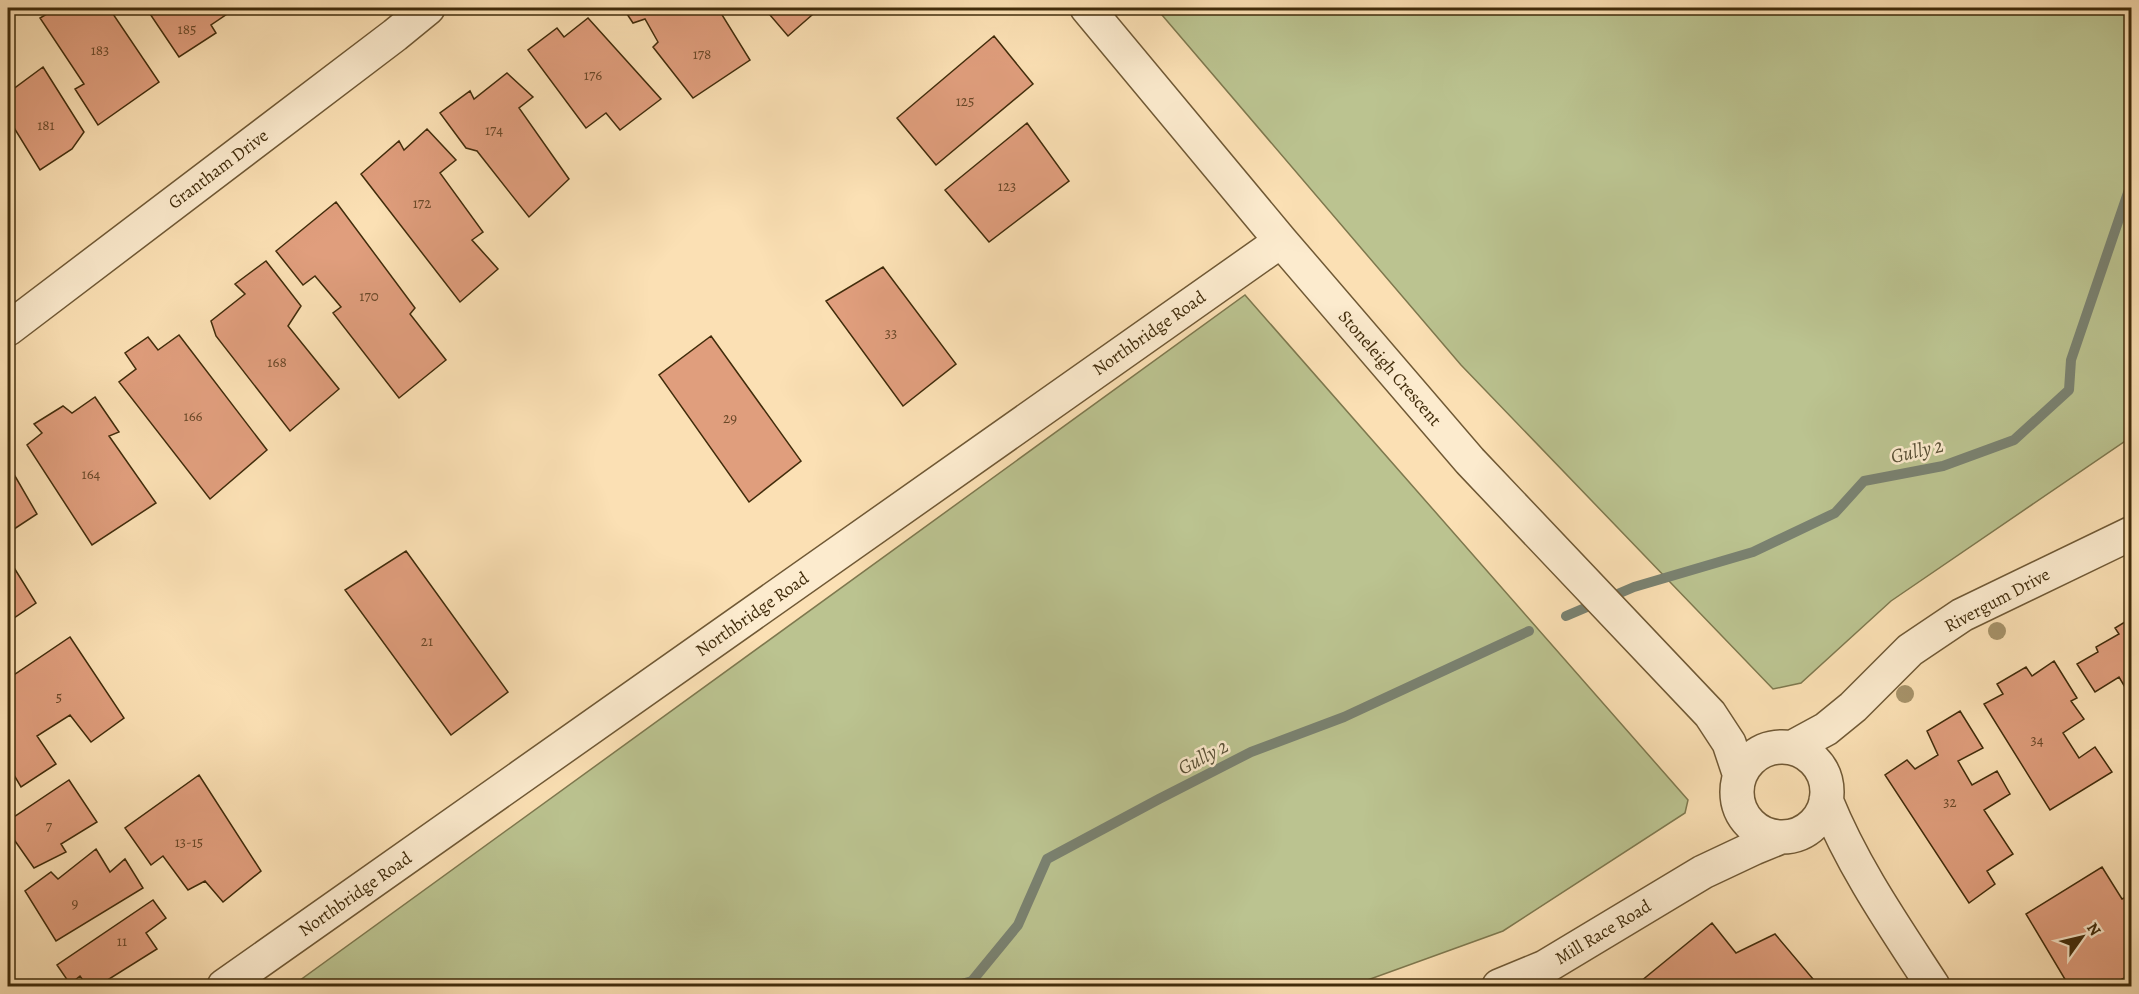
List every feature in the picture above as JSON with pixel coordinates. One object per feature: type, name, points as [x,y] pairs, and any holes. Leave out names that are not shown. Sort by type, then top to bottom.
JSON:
[{"type":"street","name":"Grantham Drive","points":[[8,329],[428,8]]},
{"type":"street","name":"Stoneleigh Crescent","points":[[1087,8],[1281,241],[1470,461],[1710,714],[1729,743],[1747,820],[1757,829],[1771,835],[1788,836],[1854,872],[1875,895]]},
{"type":"street","name":"Northbridge Road","points":[[224,987],[1281,241]]},
{"type":"street","name":"Rivergum Drive","points":[[1786,747],[1826,729],[1853,707],[1910,650],[1962,615],[2132,533]]},
{"type":"street","name":"Rivergum Drive","points":[[1824,787],[1839,740],[1875,684]]},
{"type":"street","name":"Stoneleigh Crescent","points":[[1710,714],[1750,736],[1804,753],[1814,761],[1840,835],[1933,987]]},
{"type":"street","points":[[1739,790],[1745,765],[1767,749],[1786,747]]},
{"type":"street","points":[[1788,836],[1807,829],[1817,820],[1823,811],[1824,787]]},
{"type":"street","name":"Mill Race Road","points":[[1703,872],[1721,850],[1739,790]]},
{"type":"street","name":"Mill Race Road","points":[[1499,987],[1545,967],[1703,872],[1754,848],[1788,836]]},
{"type":"green space","points":[[1156,8],[2131,8],[2131,437],[1891,601],[1801,683],[1773,689],[1461,365]]},
{"type":"green space","points":[[1245,295],[1688,800],[1685,813],[1503,931],[1351,986],[292,986]]},
{"type":"building","points":[[57,8],[109,8],[159,82],[98,125],[75,89],[84,84],[40,18]]},
{"type":"building","points":[[146,8],[236,8],[211,25],[216,33],[179,57]]},
{"type":"building","points":[[623,8],[722,8],[719,10],[750,60],[693,98],[653,47],[658,42],[645,19],[633,23]]},
{"type":"building","points":[[764,8],[820,8],[788,36]]},
{"type":"building","points":[[588,18],[661,99],[620,130],[606,113],[586,128],[528,50],[557,28],[564,37]]},
{"type":"building","points":[[994,36],[1033,84],[936,165],[897,118]]},
{"type":"building","points":[[43,67],[84,132],[72,149],[40,170],[8,118],[8,93]]},
{"type":"building","points":[[507,73],[533,97],[519,108],[569,179],[529,217],[477,151],[466,148],[440,113],[470,91],[474,99]]},
{"type":"building","points":[[1027,123],[1069,181],[989,242],[945,190]]},
{"type":"building","points":[[427,129],[456,160],[440,173],[483,232],[472,240],[498,269],[460,302],[361,174],[399,141],[404,150]]},
{"type":"building","points":[[336,202],[415,308],[410,314],[446,360],[399,398],[333,313],[341,307],[315,276],[303,285],[276,251]]},
{"type":"building","points":[[266,261],[301,306],[288,326],[339,389],[290,431],[216,336],[211,321],[245,294],[235,284]]},
{"type":"building","points":[[883,267],[956,364],[903,406],[826,301]]},
{"type":"building","points":[[179,335],[267,450],[210,499],[119,382],[136,369],[125,353],[148,337],[158,350]]},
{"type":"building","points":[[711,336],[801,461],[749,502],[659,375]]},
{"type":"building","points":[[95,397],[119,432],[109,436],[156,503],[92,545],[27,445],[42,433],[34,424],[63,406],[72,413]]},
{"type":"building","points":[[8,464],[37,514],[8,533]]},
{"type":"building","points":[[406,551],[508,692],[451,735],[345,590]]},
{"type":"building","points":[[8,558],[36,603],[8,622]]},
{"type":"building","points":[[2132,609],[2132,699],[2119,677],[2095,692],[2077,664],[2098,652],[2096,647],[2119,634],[2115,628],[2130,619],[2126,612]]},
{"type":"building","points":[[70,637],[124,718],[91,742],[70,715],[37,736],[56,764],[21,787],[8,765],[8,679]]},
{"type":"building","points":[[2054,661],[2077,698],[2071,701],[2084,719],[2063,733],[2079,758],[2095,747],[2112,772],[2050,810],[1984,704],[2003,694],[1997,684],[2026,667],[2032,676]]},
{"type":"building","points":[[1960,711],[1983,748],[1958,761],[1972,785],[1997,771],[2010,794],[1984,810],[2013,854],[1987,871],[1995,884],[1969,903],[1885,775],[1907,760],[1915,769],[1938,755],[1927,731]]},
{"type":"building","points":[[199,775],[261,871],[223,902],[205,881],[188,890],[163,856],[151,865],[125,828]]},
{"type":"building","points":[[69,780],[97,822],[61,844],[66,852],[34,868],[8,831],[8,821]]},
{"type":"building","points":[[96,849],[110,872],[125,859],[143,888],[56,941],[25,891],[51,872],[58,879]]},
{"type":"building","points":[[2102,867],[2122,899],[2132,894],[2132,974],[2109,986],[2069,986],[2026,914]]},
{"type":"building","points":[[153,900],[166,918],[146,933],[157,949],[98,986],[87,986],[80,976],[70,984],[57,965]]},
{"type":"building","points":[[1712,923],[1736,953],[1775,934],[1813,979],[1800,986],[1635,986]]},
{"type":"waterway","name":"Gully 2","points":[[1566,616],[1634,587],[1753,552],[1835,513],[1864,481],[1943,466],[2014,440],[2069,390],[2071,360],[2132,181]]},
{"type":"waterway","name":"Gully 2","points":[[955,986],[972,981],[1018,925],[1047,859],[1251,752],[1344,717],[1529,631]]}]
